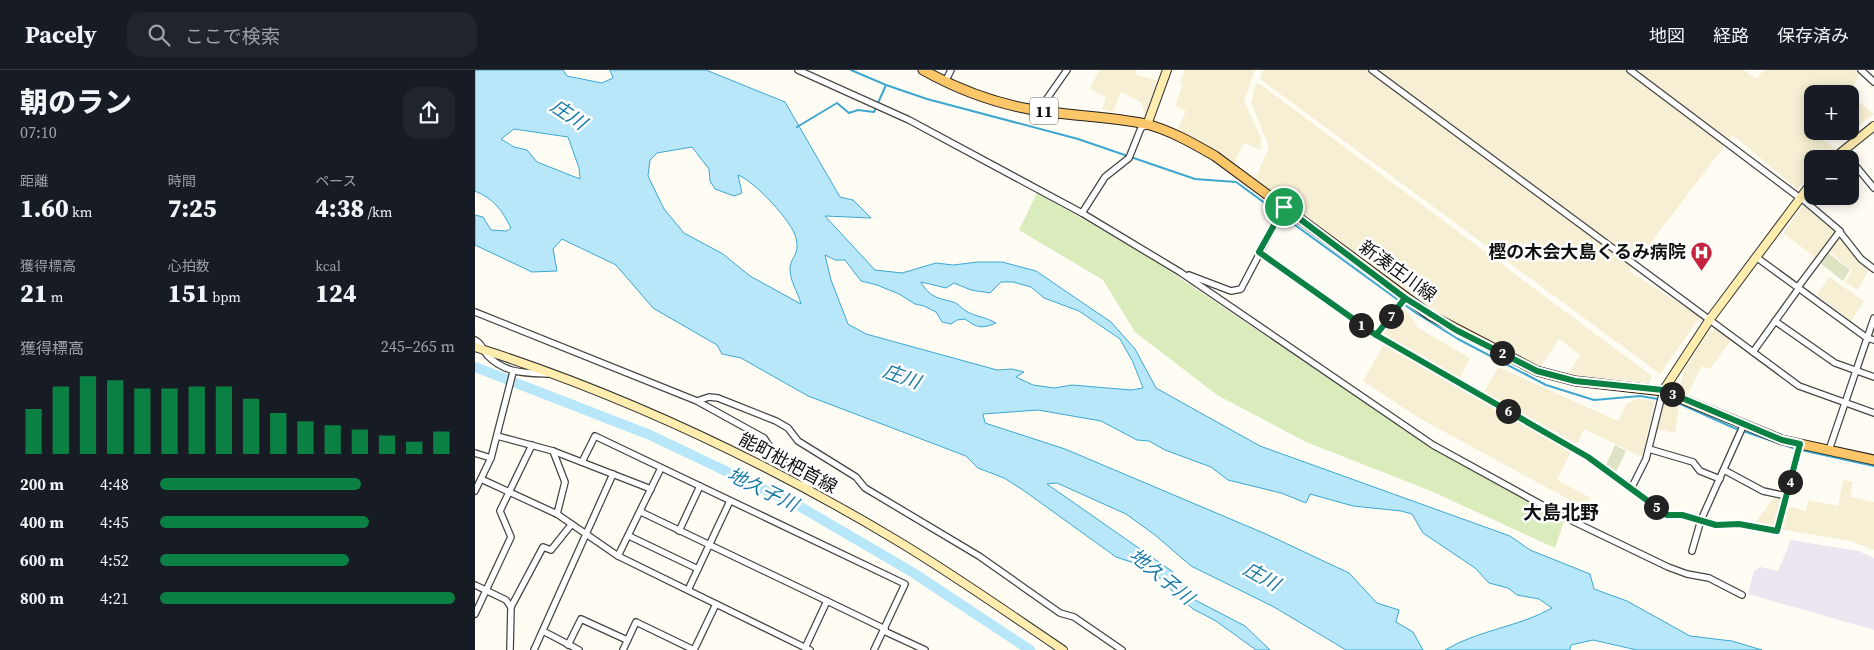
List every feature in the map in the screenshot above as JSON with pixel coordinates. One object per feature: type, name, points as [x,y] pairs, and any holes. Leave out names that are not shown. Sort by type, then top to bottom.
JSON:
[{"type":"main road","name":"新湊庄川線","points":[[923,70],[968,93],[1039,110],[1147,124],[1185,140],[1215,156],[1405,298],[1456,330],[1544,373],[1575,381],[1663,390],[1782,440],[1874,460]]},
{"type":"main road","points":[[1147,124],[1167,70]]},
{"type":"main road","points":[[1842,149],[1874,126]]},
{"type":"main road","points":[[1663,390],[1710,319],[1804,192]]},
{"type":"main road","name":"能町枇杷首線","points":[[475,347],[554,374],[727,447],[813,492],[904,545],[974,589],[1063,650]]},
{"type":"street","points":[[798,70],[909,120],[1082,212],[1180,272],[1390,417],[1460,462],[1562,516],[1669,567],[1687,574],[1709,578],[1742,595]]},
{"type":"street","points":[[945,82],[951,70]]},
{"type":"street","points":[[1039,110],[1067,70]]},
{"type":"street","points":[[1372,70],[1799,386],[1874,413]]},
{"type":"street","points":[[1630,70],[1800,197],[1839,231],[1861,259],[1874,269]]},
{"type":"street","points":[[1861,70],[1874,82]]},
{"type":"street","points":[[1082,212],[1105,177],[1130,156],[1141,128],[1147,124]]},
{"type":"street","points":[[1859,170],[1874,188]]},
{"type":"street","points":[[1180,272],[1231,291],[1241,289],[1284,207]]},
{"type":"street","points":[[1753,352],[1839,231]]},
{"type":"street","points":[[1259,252],[1376,335],[1588,457],[1667,515],[1682,515],[1716,525],[1739,524],[1777,531],[1800,444]]},
{"type":"street","points":[[1756,257],[1867,338],[1874,340]]},
{"type":"street","points":[[1376,335],[1405,298]]},
{"type":"street","points":[[475,312],[697,401],[764,438],[780,462],[805,481],[813,492]]},
{"type":"street","points":[[1829,450],[1874,318]]},
{"type":"street","points":[[1775,320],[1835,363],[1874,377]]},
{"type":"street","points":[[475,340],[482,343],[483,349],[488,356],[513,372],[554,374]]},
{"type":"street","points":[[475,491],[491,458],[513,372]]},
{"type":"street","points":[[1631,489],[1646,459],[1663,390]]},
{"type":"street","points":[[697,401],[709,397],[718,398],[777,421],[788,428],[798,441],[856,477],[865,488],[979,556],[1060,612],[1074,617],[1122,650]]},
{"type":"street","points":[[1692,551],[1701,520],[1744,424]]},
{"type":"street","points":[[497,436],[553,451],[651,489]]},
{"type":"street","points":[[582,462],[595,436],[905,584],[874,650]]},
{"type":"street","points":[[475,614],[511,537],[500,511],[532,446]]},
{"type":"street","points":[[1649,449],[1693,462],[1700,471],[1720,479]]},
{"type":"street","points":[[553,451],[565,482],[557,514]]},
{"type":"street","points":[[475,453],[491,458]]},
{"type":"street","points":[[618,556],[661,468]]},
{"type":"street","points":[[1724,470],[1763,491],[1786,496]]},
{"type":"street","points":[[534,650],[613,474]]},
{"type":"street","points":[[481,479],[557,514],[618,556],[807,649],[827,601]]},
{"type":"street","points":[[679,531],[700,486]]},
{"type":"street","points":[[688,590],[731,501]]},
{"type":"street","points":[[641,512],[925,650]]},
{"type":"street","points":[[510,650],[511,607],[543,546],[551,550],[571,525]]},
{"type":"street","points":[[629,536],[698,570]]},
{"type":"street","points":[[475,585],[506,600],[511,607]]},
{"type":"street","points":[[623,650],[635,622],[694,650],[715,604]]},
{"type":"street","points":[[568,645],[581,619],[627,640]]},
{"type":"street","points":[[543,631],[579,650]]},
{"type":"shaded area","points":[[1099,70],[1137,70],[1135,74],[1158,81],[1145,116],[1142,103],[1121,92],[1113,112],[1102,109],[1106,97],[1090,89]]},
{"type":"shaded area","points":[[1185,70],[1255,70],[1244,101],[1261,138],[1261,150],[1244,143],[1233,164],[1209,147],[1177,131],[1186,111],[1175,106],[1183,84],[1180,82]]},
{"type":"shaded area","points":[[1263,70],[1744,70],[1756,79],[1764,70],[1855,70],[1860,74],[1854,85],[1804,85],[1804,140],[1823,140],[1836,149],[1804,150],[1804,182],[1797,189],[1733,135],[1629,271],[1700,317],[1660,374],[1260,79]]},
{"type":"shaded area","points":[[1256,84],[1260,84],[1652,376],[1649,383],[1567,375],[1580,355],[1559,339],[1541,366],[1522,360],[1439,313],[1383,277],[1255,179],[1269,147],[1251,103]]},
{"type":"shaded area","points":[[1859,102],[1874,114],[1859,125]]},
{"type":"shaded area","points":[[1803,206],[1835,232],[1816,258],[1783,233]]},
{"type":"shaded area","points":[[1839,235],[1859,261],[1870,269],[1857,290],[1845,282],[1852,271],[1828,250]]},
{"type":"shaded area","points":[[1829,277],[1864,301],[1851,321],[1817,295]]},
{"type":"shaded area","points":[[1401,308],[1409,314],[1418,328],[1470,358],[1459,379],[1380,333]]},
{"type":"shaded area","points":[[1715,328],[1731,340],[1710,369],[1702,366],[1687,396],[1678,392],[1684,370],[1710,329],[1712,332]]},
{"type":"shaded area","points":[[1384,344],[1572,450],[1557,480],[1591,498],[1586,509],[1419,418],[1363,381]]},
{"type":"shaded area","points":[[1498,367],[1618,421],[1627,403],[1639,399],[1655,401],[1642,457],[1584,429],[1577,444],[1484,393]]},
{"type":"shaded area","points":[[1664,402],[1679,407],[1675,433],[1656,429]]},
{"type":"shaded area","points":[[1843,480],[1853,482],[1850,497],[1874,502],[1874,550],[1851,541],[1780,529],[1786,506],[1806,511],[1808,500],[1838,506]]},
{"type":"shaded area","points":[[1775,496],[1783,498],[1775,529],[1754,524]]},
{"type":"shaded area","points":[[1791,540],[1858,551],[1874,558],[1874,630],[1748,594],[1754,571],[1760,567],[1778,571]]},
{"type":"green space","points":[[1037,193],[1144,254],[1420,440],[1564,521],[1555,548],[1431,491],[1306,442],[1217,395],[1135,332],[1103,280],[1019,230]]},
{"type":"green space","points":[[1827,252],[1850,270],[1843,281],[1819,262]]},
{"type":"green space","points":[[1615,445],[1626,451],[1615,474],[1606,465]]},
{"type":"water","name":"庄川","points":[[475,70],[563,70],[567,76],[602,83],[613,78],[610,70],[706,70],[785,102],[840,197],[853,200],[871,218],[825,216],[875,270],[902,273],[936,263],[953,265],[1002,262],[1036,271],[1111,322],[1135,349],[1156,388],[1260,446],[1510,536],[1530,550],[1590,574],[1594,589],[1627,601],[1690,636],[1732,641],[1762,650],[1637,650],[1593,640],[1571,645],[1570,650],[1445,650],[1458,643],[1526,620],[1552,608],[1539,599],[1517,595],[1508,588],[1489,583],[1475,568],[1423,533],[1412,514],[1353,506],[1310,494],[1306,503],[1281,493],[1228,480],[1211,467],[1165,450],[1149,441],[1137,440],[1101,421],[1038,410],[983,414],[985,423],[1065,449],[1266,534],[1349,573],[1377,603],[1399,610],[1396,622],[1413,632],[1423,650],[1346,650],[1274,607],[1191,566],[1155,535],[1126,514],[1057,483],[1047,484],[1173,572],[1195,600],[1245,626],[1270,650],[1256,650],[1216,621],[1193,609],[1173,592],[1164,581],[1140,565],[1116,557],[1023,490],[1004,478],[978,468],[966,456],[808,396],[741,358],[722,354],[717,345],[653,308],[616,265],[562,239],[553,249],[557,271],[532,272],[475,245],[475,215],[483,217],[491,230],[507,231],[511,228],[497,206],[475,191]],"holes":[[[514,129],[568,137],[579,168],[580,179],[537,162],[527,150],[514,147],[501,139]],[[692,147],[709,169],[710,181],[715,189],[734,196],[742,193],[738,175],[753,185],[771,202],[787,222],[796,238],[797,248],[791,263],[790,272],[801,304],[750,276],[723,254],[684,233],[664,209],[648,176],[650,160],[657,153]],[[825,255],[835,260],[845,260],[861,281],[899,294],[915,304],[936,312],[942,322],[951,324],[957,320],[965,319],[980,327],[996,323],[970,313],[955,303],[934,296],[927,291],[921,282],[946,288],[954,283],[971,290],[990,293],[1001,282],[1013,282],[1031,287],[1044,298],[1079,311],[1120,339],[1133,362],[1143,388],[1131,390],[1072,385],[1054,388],[1033,385],[1016,377],[1024,372],[1012,369],[997,370],[866,334],[848,324],[831,280]]]},
{"type":"waterway","points":[[851,70],[886,85],[927,99],[1078,139],[1195,179],[1236,182],[1416,313],[1458,339],[1546,385],[1594,400],[1640,396],[1676,402],[1734,428],[1796,449]]},
{"type":"waterway","points":[[878,103],[886,85]]},
{"type":"waterway","points":[[797,127],[837,103],[849,113],[858,110],[874,112],[876,108]]},
{"type":"waterway","name":"地久子川","points":[[475,367],[650,435],[799,506],[912,572],[1030,650]]},
{"type":"waterway","points":[[1801,450],[1874,466]]},
{"type":"place","name":"樫の木会大島くるみ病院","points":[[1702,271]]},
{"type":"district","name":"大島北野","points":[[1561,512]]},
{"type":"route","points":[[1284,207],[1259,252],[1376,335],[1405,298],[1456,330],[1537,371],[1575,381],[1663,390],[1782,440],[1800,444],[1777,531],[1739,524],[1716,525],[1682,515],[1667,515],[1613,476],[1601,465],[1376,335],[1403,301],[1405,298],[1284,207]]}]
